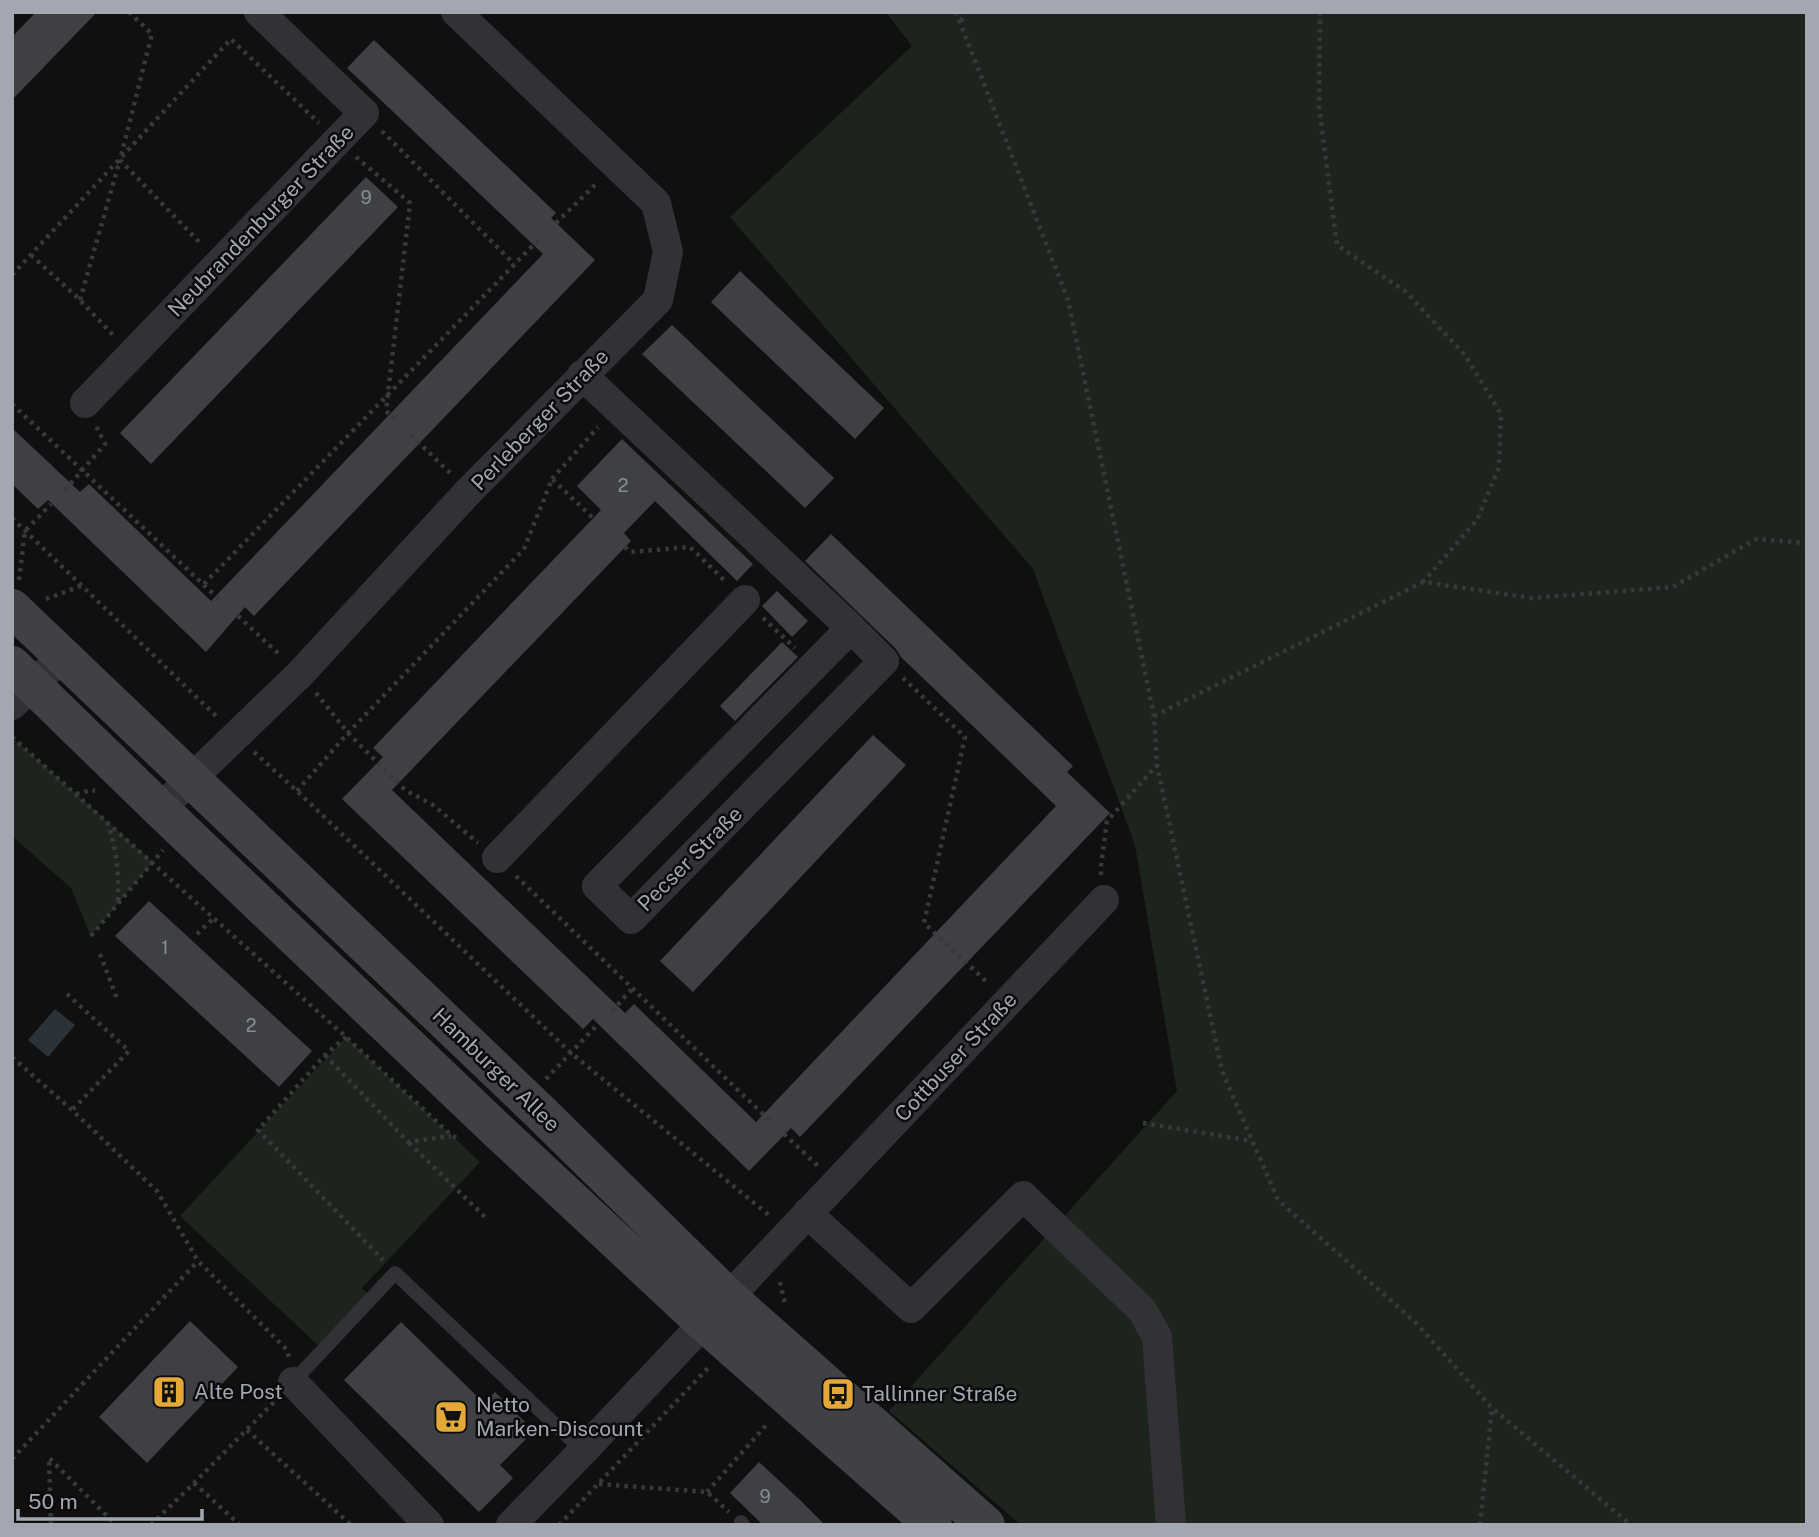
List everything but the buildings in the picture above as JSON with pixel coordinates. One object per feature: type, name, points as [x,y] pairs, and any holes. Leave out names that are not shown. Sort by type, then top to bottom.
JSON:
[{"type":"street","name":"Neubrandenburger Straße","points":[[85,403],[364,113],[259,12]]},
{"type":"street","name":"Perleberger Straße","points":[[160,810],[300,674],[470,491],[657,300],[668,252],[656,203],[456,12]]},
{"type":"street","points":[[582,376],[884,661]]},
{"type":"street","points":[[497,858],[745,600]]},
{"type":"street","name":"Hamburger Allee","points":[[14,609],[539,1111],[716,1310],[933,1525]]},
{"type":"street","name":"Pecser Straße","points":[[851,628],[597,886],[631,919],[884,661]]},
{"type":"street","points":[[19,685],[63,656]]},
{"type":"street","name":"Hamburger Allee","points":[[19,685],[160,810],[497,1130],[716,1310],[986,1525]]},
{"type":"street","name":"Cottbuser Straße","points":[[716,1310],[1104,901]]},
{"type":"street","points":[[798,1222],[911,1308],[1023,1196],[1142,1310],[1157,1338],[1171,1525]]},
{"type":"street","points":[[511,1525],[716,1310]]},
{"type":"street","points":[[293,1382],[429,1525]]},
{"type":"lane","points":[[293,1382],[395,1273],[583,1451]]},
{"type":"path","points":[[80,300],[152,34],[129,12]]},
{"type":"path","points":[[956,12],[1068,300],[1154,716],[1157,765],[1222,1071],[1252,1142],[1278,1200],[1416,1323],[1492,1408],[1631,1525]]},
{"type":"path","points":[[961,22],[966,12]]},
{"type":"path","points":[[1154,716],[1423,582],[1477,520],[1499,467],[1501,414],[1465,355],[1406,292],[1337,245],[1320,107],[1320,12]]},
{"type":"path","points":[[12,275],[231,39],[337,141],[410,203],[386,411],[397,421]]},
{"type":"path","points":[[364,113],[514,264]]},
{"type":"path","points":[[120,160],[220,263]]},
{"type":"path","points":[[556,223],[615,164]]},
{"type":"path","points":[[204,584],[541,237]]},
{"type":"path","points":[[31,255],[80,300],[132,354]]},
{"type":"path","points":[[65,490],[105,444],[85,403]]},
{"type":"path","points":[[12,404],[223,603]]},
{"type":"path","points":[[297,791],[348,733],[524,549],[552,479],[616,408]]},
{"type":"path","points":[[411,435],[470,491]]},
{"type":"path","points":[[552,479],[593,518]]},
{"type":"path","points":[[51,504],[25,531],[14,609],[81,586]]},
{"type":"path","points":[[12,519],[571,1054],[798,1222]]},
{"type":"path","points":[[1423,582],[1532,598],[1673,587],[1756,539],[1807,542]]},
{"type":"path","points":[[238,616],[300,674],[348,733],[405,790],[433,805],[497,858],[770,1121]]},
{"type":"path","points":[[884,661],[965,737],[924,923],[1008,1002]]},
{"type":"path","points":[[12,737],[154,860],[452,1136]]},
{"type":"path","points":[[1104,901],[1101,866],[1107,821],[1157,765]]},
{"type":"path","points":[[107,821],[118,860],[118,904]]},
{"type":"path","points":[[91,936],[154,860]]},
{"type":"path","points":[[197,934],[214,918]]},
{"type":"path","points":[[100,954],[118,1001]]},
{"type":"path","points":[[612,1011],[632,989]]},
{"type":"path","points":[[67,994],[128,1051],[72,1110]]},
{"type":"path","points":[[543,1082],[598,1024]]},
{"type":"path","points":[[346,1037],[325,1055],[258,1130],[395,1273]]},
{"type":"path","points":[[325,1055],[485,1217]]},
{"type":"path","points":[[12,1057],[156,1191],[198,1261],[287,1350],[293,1382],[151,1525]]},
{"type":"path","points":[[1143,1123],[1252,1142]]},
{"type":"path","points":[[784,1134],[836,1184]]},
{"type":"path","points":[[408,1142],[452,1136],[472,1142]]},
{"type":"path","points":[[12,1459],[198,1261]]},
{"type":"path","points":[[559,1525],[712,1364]]},
{"type":"path","points":[[1480,1525],[1492,1408]]},
{"type":"path","points":[[707,1492],[768,1423]]},
{"type":"path","points":[[247,1430],[351,1525]]},
{"type":"path","points":[[51,1525],[49,1458],[116,1525]]},
{"type":"path","points":[[194,1483],[240,1525]]},
{"type":"path","points":[[598,1484],[707,1492],[742,1523]]},
{"type":"shaded area","points":[[886,12],[1807,12],[1807,1525],[1021,1525],[889,1411],[1177,1091],[1135,845],[1033,569],[730,217],[912,46]]},
{"type":"shaded area","points":[[12,737],[153,862],[91,936],[71,888],[12,836]]},
{"type":"shaded area","points":[[55,1009],[75,1025],[48,1057],[28,1040]]},
{"type":"shaded area","points":[[346,1037],[480,1162],[362,1288],[372,1298],[323,1350],[180,1216]]},
{"type":"place","name":"Alte Post","points":[[169,1392]]},
{"type":"place","name":"Tallinner Straße","points":[[838,1394]]},
{"type":"place","name":"Netto Marken-Discount","points":[[451,1417]]}]
